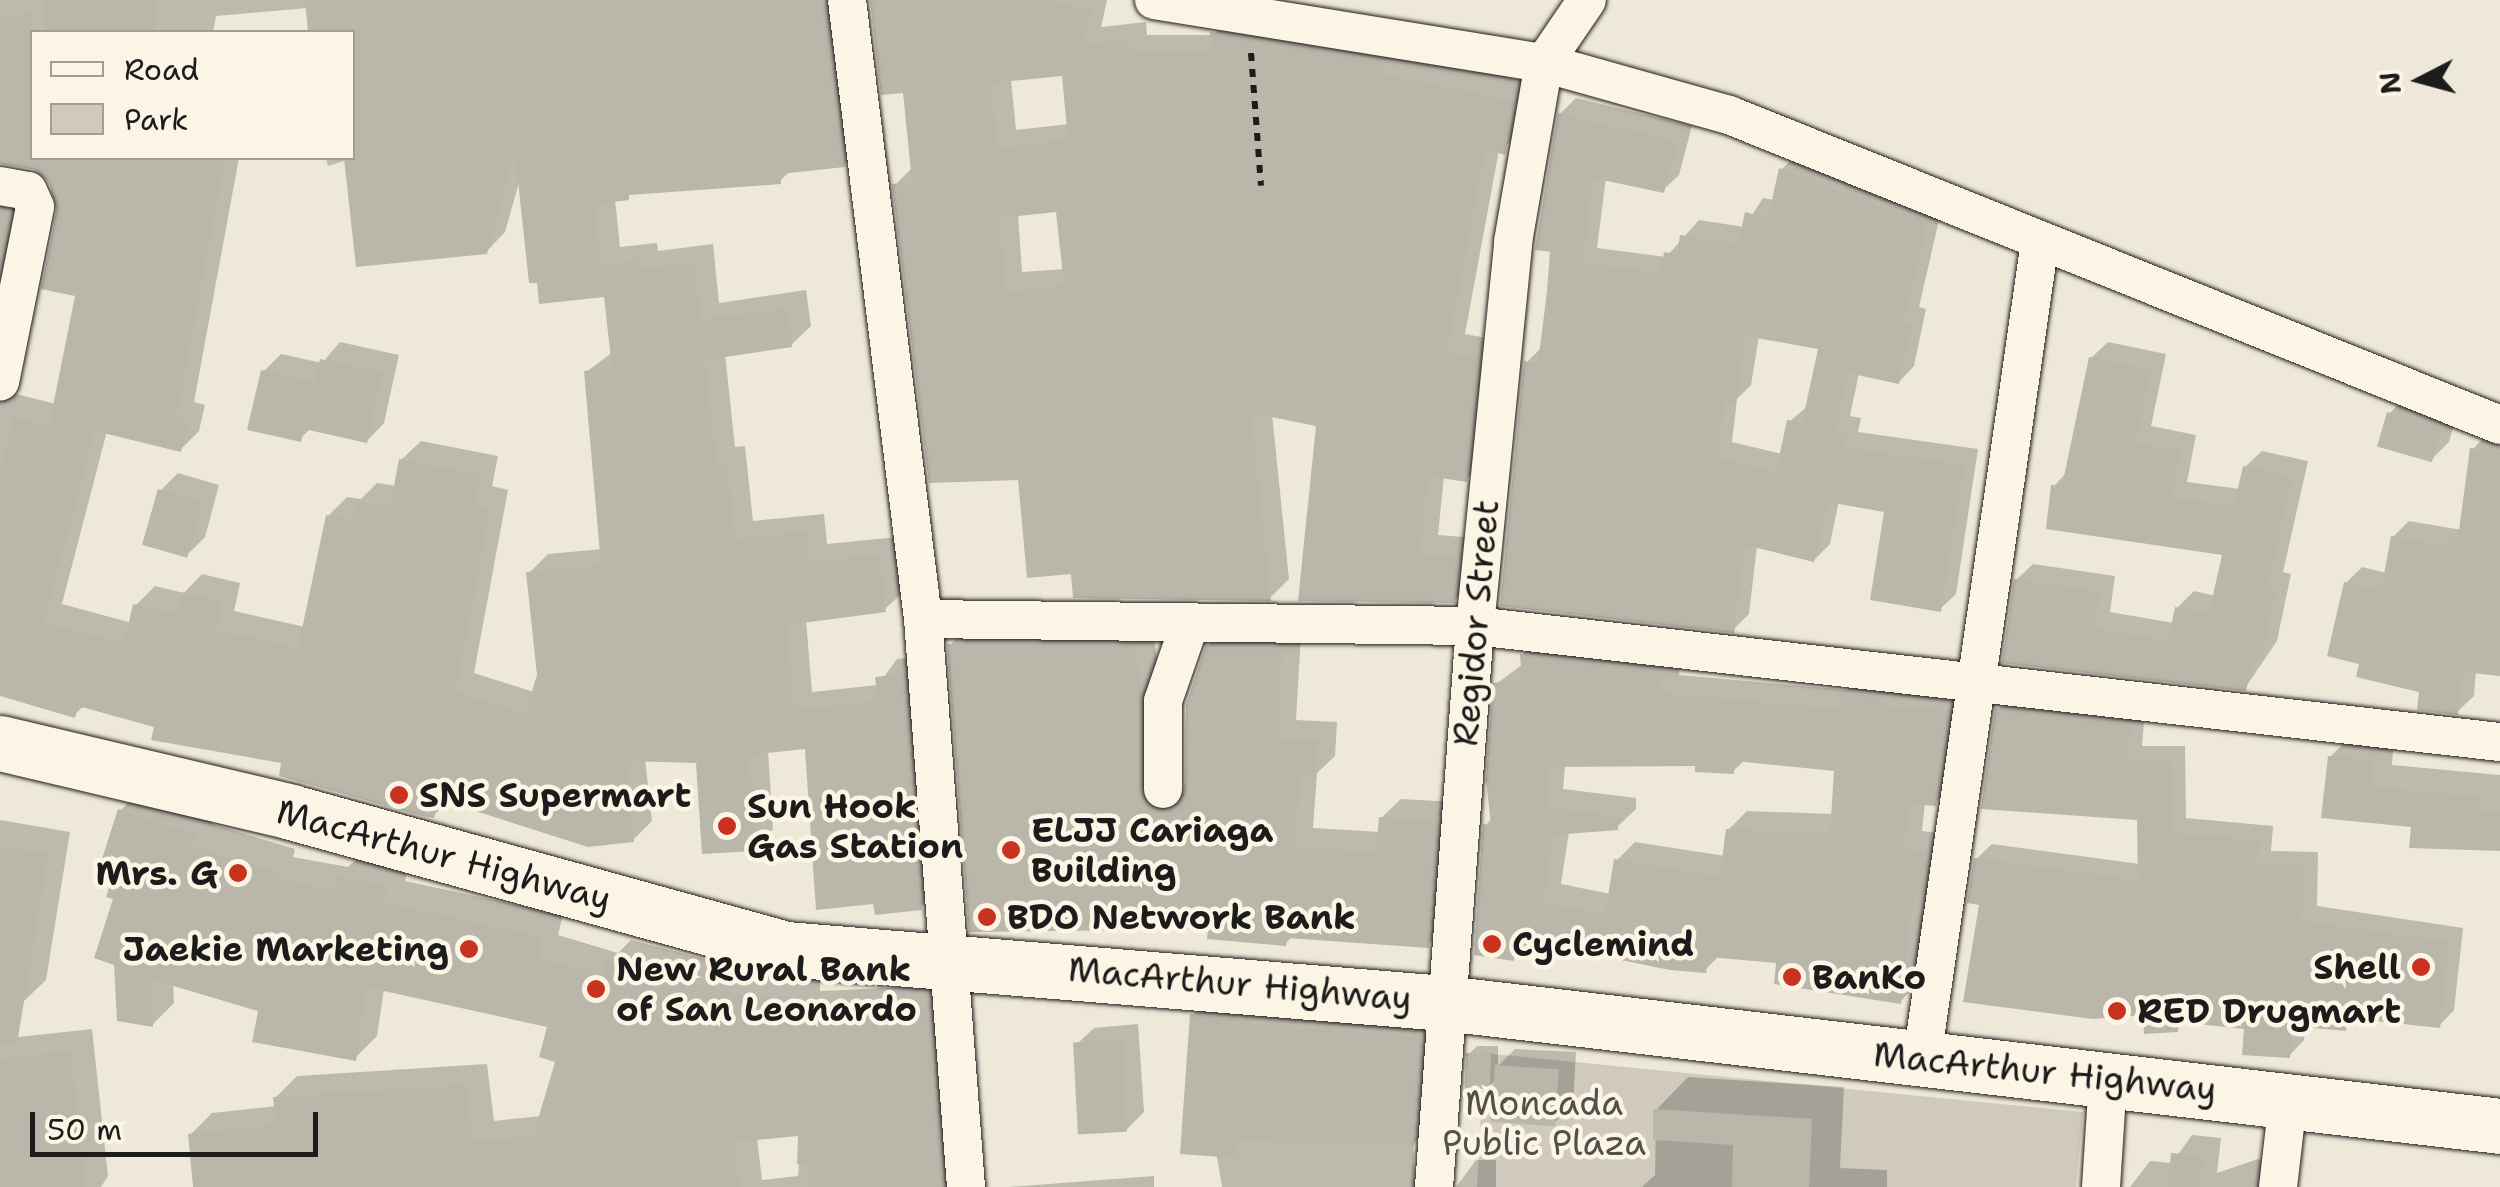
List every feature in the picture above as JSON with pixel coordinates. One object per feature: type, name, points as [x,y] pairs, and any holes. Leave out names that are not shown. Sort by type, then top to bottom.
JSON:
[{"type":"highway","name":"MacArthur Highway","points":[[0,743],[291,812],[786,949],[953,959],[1444,1003],[2500,1126]]},
{"type":"street","points":[[847,0],[923,620],[953,959],[966,1187]]},
{"type":"street","points":[[1154,0],[1544,63],[1830,151],[2040,241],[2500,425]]},
{"type":"street","points":[[1544,63],[1588,0]]},
{"type":"street","name":"Regidor Street","points":[[1434,1187],[1444,1003],[1475,626],[1513,242],[1544,63]]},
{"type":"street","points":[[0,186],[28,190],[35,207],[0,382]]},
{"type":"street","points":[[1922,1058],[2040,241]]},
{"type":"street","points":[[923,620],[1189,626],[1475,626],[1978,678],[2500,742]]},
{"type":"street","points":[[1164,788],[1161,712],[1189,626]]},
{"type":"street","points":[[2101,1187],[2108,1078]]},
{"type":"street","points":[[2278,1187],[2288,1100]]},
{"type":"path","points":[[1248,15],[1260,186]]},
{"type":"green space","name":"Moncada Public Plaza","points":[[1484,1053],[2083,1112],[2076,1187],[1477,1187]]},
{"type":"building","points":[[43,0],[155,0],[155,30],[43,30]]},
{"type":"building","points":[[305,0],[825,0],[845,167],[780,174],[781,184],[629,195],[629,200],[595,204],[601,265],[638,261],[639,269],[694,262],[701,320],[788,308],[792,347],[705,360],[717,465],[727,464],[735,539],[806,532],[809,562],[879,555],[886,612],[787,625],[794,710],[878,701],[875,677],[905,674],[922,910],[875,915],[873,904],[816,910],[805,749],[749,755],[755,851],[702,854],[696,763],[625,761],[634,842],[588,847],[438,799],[434,818],[422,816],[279,776],[281,763],[151,740],[154,727],[78,706],[75,718],[0,696],[0,470],[14,417],[49,426],[75,296],[41,289],[57,211],[49,182],[33,169],[0,164],[0,17],[32,13],[30,160],[225,160],[176,421],[188,424],[181,452],[95,431],[44,623],[124,644],[133,604],[176,614],[181,592],[222,602],[216,630],[298,648],[326,515],[352,520],[356,501],[390,507],[399,459],[481,475],[475,505],[490,509],[456,692],[525,714],[537,675],[526,572],[601,565],[584,371],[612,368],[604,297],[539,304],[537,283],[529,283],[515,153],[487,254],[356,267],[344,160],[355,160],[355,30],[308,30]]},
{"type":"building","points":[[870,0],[1042,0],[1092,9],[1083,44],[1128,40],[1129,54],[1210,53],[1210,32],[1331,51],[1385,65],[1383,74],[1514,101],[1505,155],[1485,149],[1447,353],[1479,359],[1467,482],[1428,476],[1420,554],[1459,556],[1455,603],[1298,601],[1316,426],[1251,413],[1271,601],[1073,598],[1071,574],[1027,578],[1018,480],[929,483],[892,184],[912,182],[903,93],[881,95]],"holes":[[[1062,76],[1068,140],[997,148],[991,83]],[[1056,212],[1064,285],[1006,292],[999,218]]]},
{"type":"building","points":[[1558,113],[1678,142],[1664,193],[1593,178],[1583,263],[1661,273],[1664,252],[1677,254],[1680,235],[1738,244],[1745,212],[1768,218],[1779,168],[1927,223],[1904,323],[1912,324],[1899,384],[1848,373],[1836,431],[1847,434],[1844,447],[1964,465],[1941,612],[1870,600],[1884,512],[1828,502],[1814,562],[1745,545],[1734,633],[1500,606],[1524,361],[1538,363],[1552,252],[1535,250]],"holes":[[[1746,336],[1818,349],[1802,423],[1787,420],[1776,471],[1718,458],[1724,402],[1736,403]]]},
{"type":"building","points":[[0,209],[11,211],[0,267]]},
{"type":"building","points":[[2089,357],[2151,370],[2136,442],[2180,451],[2172,498],[2234,506],[2243,466],[2292,477],[2268,588],[2276,590],[2261,661],[2253,659],[2246,691],[2002,663],[2014,579],[2100,592],[2094,628],[2168,641],[2175,607],[2209,613],[2222,555],[2046,529],[2051,485],[2062,486]]},
{"type":"building","points":[[320,359],[383,372],[367,443],[304,429],[301,442],[247,430],[261,370],[315,382]]},
{"type":"building","points":[[2387,412],[2442,428],[2432,462],[2377,447]]},
{"type":"building","points":[[2470,448],[2500,452],[2500,676],[2463,672],[2458,715],[2417,710],[2419,692],[2356,677],[2359,664],[2327,656],[2344,582],[2381,591],[2391,536],[2449,546],[2450,538],[2458,538]]},
{"type":"building","points":[[158,489],[203,502],[187,558],[142,545]]},
{"type":"building","points":[[947,644],[1134,644],[1142,694],[1141,790],[1144,801],[1162,811],[1175,808],[1185,790],[1186,705],[1206,645],[1276,646],[1282,654],[1278,739],[1318,741],[1316,778],[1300,777],[1295,847],[1376,852],[1379,817],[1438,821],[1429,948],[1287,938],[1286,946],[1207,939],[1208,929],[969,932]]},
{"type":"building","points":[[1520,654],[1663,670],[1661,693],[1838,709],[1839,694],[1883,697],[1882,706],[1950,710],[1936,806],[1909,804],[1904,849],[1929,852],[1922,898],[1913,897],[1901,1004],[1774,984],[1776,963],[1709,957],[1706,973],[1670,970],[1517,939],[1514,961],[1474,955],[1483,824],[1491,825],[1486,779],[1493,683],[1522,680]],"holes":[[[1735,761],[1834,771],[1830,833],[1726,829],[1720,876],[1614,859],[1605,914],[1544,903],[1553,835],[1618,830],[1619,816],[1546,807],[1549,767],[1695,766],[1695,772],[1734,774]]]},
{"type":"building","points":[[1995,708],[2131,723],[2128,761],[2170,760],[2172,833],[2259,840],[2257,865],[2303,866],[2302,921],[2449,942],[2440,1028],[2347,1018],[2346,1031],[2292,1026],[2290,1058],[2242,1055],[2244,1029],[2178,1022],[2178,1032],[2144,1034],[2143,1015],[2093,1019],[1963,1002],[1979,905],[1967,903],[1974,858],[2138,880],[2137,820],[1981,809]]},
{"type":"building","points":[[2328,756],[2373,760],[2370,787],[2481,797],[2480,811],[2500,812],[2500,851],[2409,848],[2411,827],[2321,818]]},
{"type":"building","points":[[118,809],[196,835],[192,846],[275,871],[273,878],[333,890],[336,876],[387,886],[384,903],[542,937],[538,957],[602,976],[606,960],[744,996],[799,996],[799,1012],[930,1006],[943,1187],[809,1187],[806,1164],[797,1164],[798,1136],[734,1142],[739,1187],[193,1187],[188,1134],[276,1125],[273,1097],[466,1085],[472,1142],[533,1136],[555,1062],[539,1057],[547,1027],[366,987],[356,1061],[252,1042],[258,1011],[150,979],[153,1027],[117,1021],[114,965],[94,958],[113,899],[106,897],[117,863],[102,859]]},
{"type":"building","points":[[0,846],[48,854],[17,1044],[0,1043]]},
{"type":"building","points":[[1190,1014],[1253,1019],[1252,1025],[1422,1037],[1414,1146],[1238,1141],[1237,1158],[1180,1154]]},
{"type":"building","points":[[1122,1040],[1127,1132],[1078,1134],[1073,1043]]},
{"type":"building","points":[[70,1051],[85,1187],[0,1187],[0,1059]]},
{"type":"building","points":[[1466,1053],[1491,1054],[1490,1090],[1465,1089]]},
{"type":"building","points":[[1495,1065],[1559,1069],[1555,1126],[1491,1122]]},
{"type":"building","points":[[1653,1109],[1812,1119],[1809,1187],[1732,1187],[1733,1145],[1653,1140]]},
{"type":"building","points":[[2171,1153],[2203,1156],[2200,1187],[2168,1187]]},
{"type":"place","name":"SNS Supermart","points":[[399,795]]},
{"type":"place","name":"Sun Hook Gas Station","points":[[727,826]]},
{"type":"place","name":"ELJJ Cariaga Building","points":[[1011,850]]},
{"type":"place","name":"Mrs. G","points":[[238,873]]},
{"type":"place","name":"BDO Network Bank","points":[[987,917]]},
{"type":"place","name":"Cyclemind","points":[[1492,944]]},
{"type":"place","name":"Jaekie Marketing","points":[[469,949]]},
{"type":"place","name":"Shell","points":[[2421,967]]},
{"type":"place","name":"BanKo","points":[[1792,977]]},
{"type":"place","name":"New Rural Bank of San Leonardo","points":[[596,989]]},
{"type":"place","name":"RED Drugmart","points":[[2117,1011]]}]
